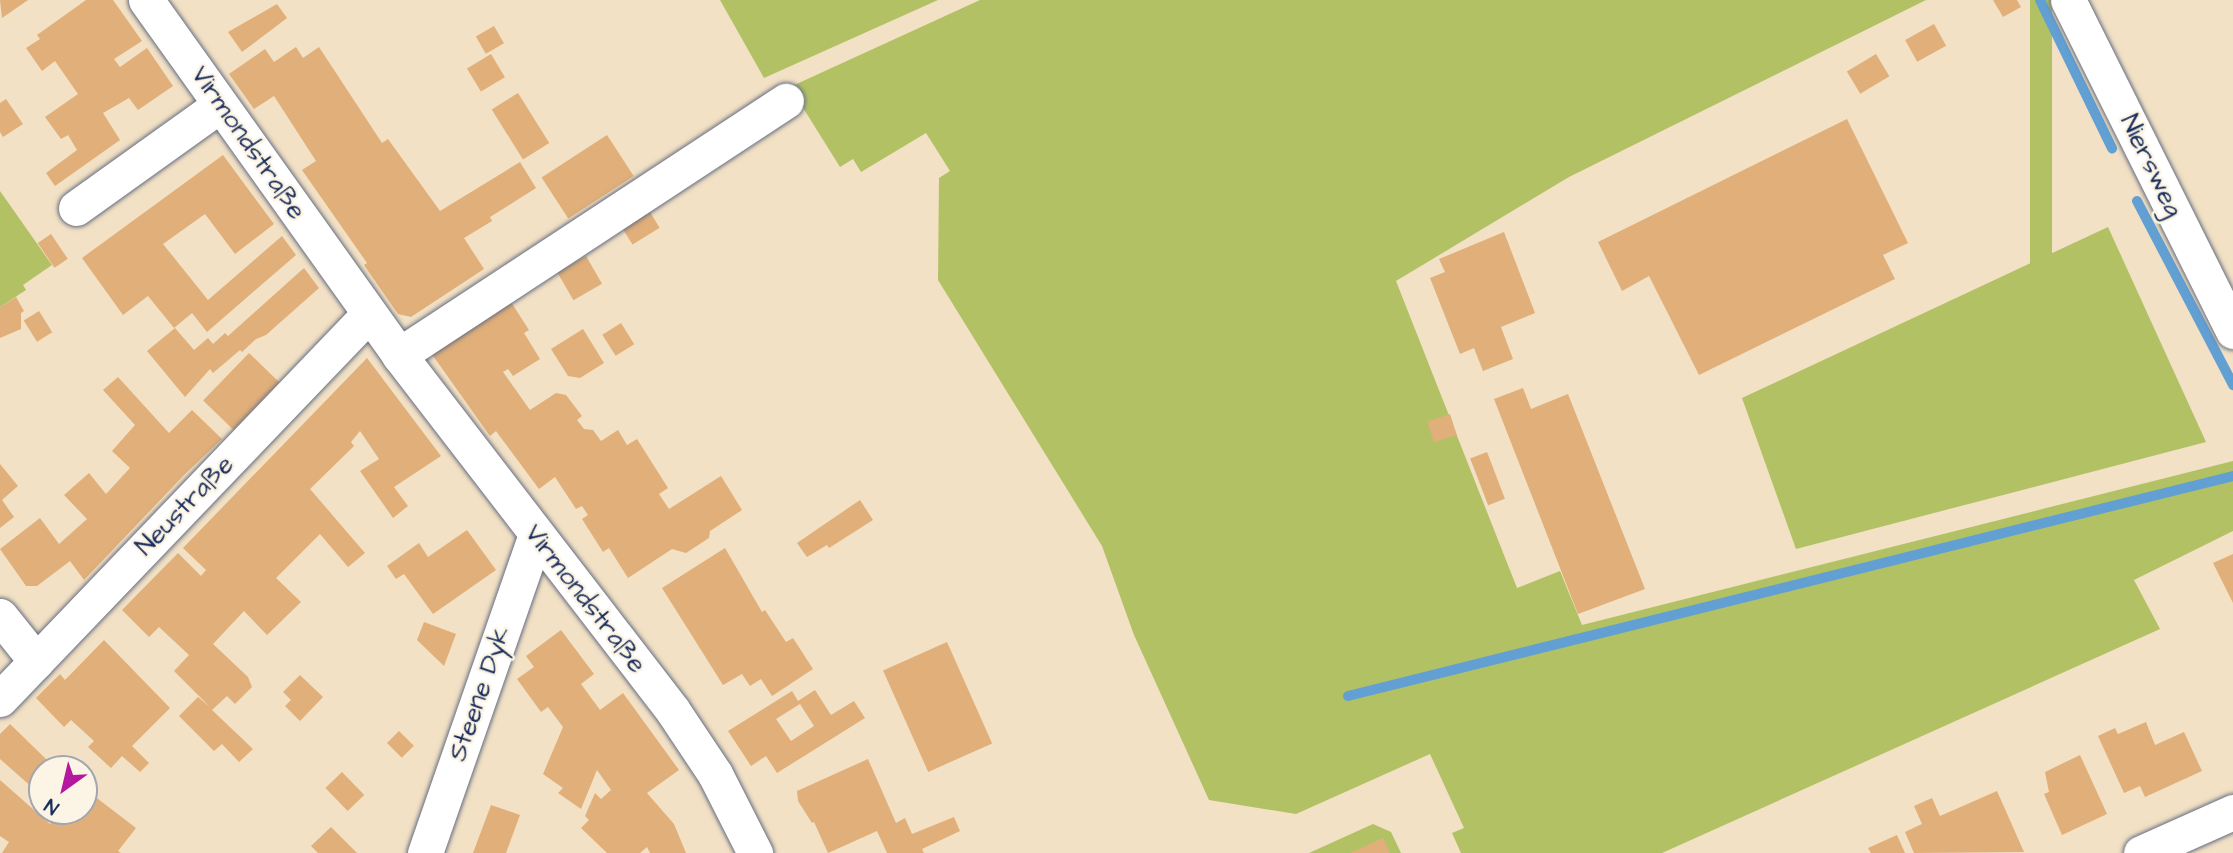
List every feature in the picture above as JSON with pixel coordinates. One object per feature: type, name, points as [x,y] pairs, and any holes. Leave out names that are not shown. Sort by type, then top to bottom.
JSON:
[{"type":"street","name":"Virmondstraße","points":[[146,0],[399,355],[695,743],[727,796],[755,853]]},
{"type":"street","name":"Niersweg","points":[[2068,0],[2233,331]]},
{"type":"street","points":[[399,355],[786,101]]},
{"type":"street","points":[[76,208],[220,105]]},
{"type":"street","name":"Neustraße","points":[[0,699],[369,314]]},
{"type":"street","name":"Steene Dyk","points":[[425,853],[536,535]]},
{"type":"street","points":[[0,616],[36,662]]},
{"type":"street","points":[[2141,853],[2233,811]]},
{"type":"green space","points":[[720,0],[938,0],[764,78]]},
{"type":"green space","points":[[980,0],[1926,0],[1569,177],[1396,281],[1517,588],[1560,571],[1582,625],[2233,461],[2233,531],[2134,580],[2160,629],[1662,853],[1461,853],[1452,833],[1464,828],[1430,754],[1296,814],[1209,800],[1134,635],[1102,546],[938,280],[939,178],[950,171],[926,133],[861,172],[853,159],[840,167],[790,87]]},
{"type":"green space","points":[[2030,0],[2052,0],[2052,456],[2030,456]]},
{"type":"green space","points":[[0,191],[52,265],[23,285],[26,290],[0,307]]},
{"type":"green space","points":[[2108,227],[2206,442],[1796,549],[1742,398]]},
{"type":"green space","points":[[1373,824],[1391,832],[1401,853],[1309,853]]},
{"type":"building","points":[[0,0],[28,0],[2,18]]},
{"type":"building","points":[[86,0],[113,0],[142,41],[114,59],[120,67],[147,48],[173,86],[138,110],[129,98],[103,113],[120,140],[55,186],[46,173],[77,150],[68,135],[61,139],[45,117],[78,94],[55,61],[42,71],[26,48],[40,39],[37,35]]},
{"type":"building","points":[[1993,0],[2017,0],[2021,7],[2003,17]]},
{"type":"building","points":[[277,4],[287,18],[242,52],[228,32]]},
{"type":"building","points":[[1934,24],[1946,46],[1917,62],[1905,40]]},
{"type":"building","points":[[494,26],[504,43],[486,54],[476,36]]},
{"type":"building","points":[[296,47],[303,58],[319,47],[382,143],[388,139],[440,211],[520,162],[536,188],[490,217],[492,221],[464,238],[484,269],[411,317],[398,314],[364,265],[367,263],[302,170],[316,161],[274,96],[254,109],[229,74],[265,49],[274,62]]},
{"type":"building","points":[[491,54],[505,77],[481,92],[467,68]]},
{"type":"building","points":[[1876,54],[1889,76],[1860,94],[1847,72]]},
{"type":"building","points":[[518,93],[549,143],[523,159],[492,109]]},
{"type":"building","points":[[6,99],[23,124],[3,137],[0,132],[0,103]]},
{"type":"building","points":[[1847,119],[1908,243],[1883,255],[1895,279],[1699,375],[1649,276],[1622,291],[1598,242]]},
{"type":"building","points":[[607,135],[634,176],[568,219],[542,177]]},
{"type":"building","points":[[223,155],[274,224],[235,254],[205,214],[163,244],[208,300],[282,236],[296,255],[207,332],[192,313],[174,328],[148,296],[123,315],[82,258]]},
{"type":"building","points":[[648,209],[660,228],[633,245],[621,226]]},
{"type":"building","points":[[1504,232],[1535,313],[1501,327],[1513,359],[1483,371],[1474,348],[1460,354],[1430,278],[1445,272],[1439,259]]},
{"type":"building","points":[[51,234],[68,259],[55,268],[38,243]]},
{"type":"building","points":[[586,256],[602,284],[573,300],[557,272]]},
{"type":"building","points":[[304,268],[319,288],[266,335],[256,339],[242,352],[240,350],[213,373],[210,369],[185,397],[147,351],[175,328],[194,350],[208,338],[213,344],[225,333],[228,336]]},
{"type":"building","points":[[16,297],[24,311],[21,313],[21,329],[0,338],[0,307]]},
{"type":"building","points":[[511,302],[529,330],[524,333],[540,359],[513,376],[508,369],[503,372],[530,410],[556,393],[566,395],[582,416],[577,420],[584,429],[593,430],[601,441],[618,430],[627,445],[637,439],[668,488],[659,494],[669,509],[721,476],[742,510],[710,531],[709,538],[686,553],[672,549],[628,578],[609,548],[603,552],[582,519],[588,515],[582,506],[576,509],[555,477],[539,489],[496,431],[490,436],[431,353]]},
{"type":"building","points":[[39,311],[52,332],[37,342],[24,321]]},
{"type":"building","points":[[621,323],[634,344],[616,356],[602,335]]},
{"type":"building","points":[[583,329],[604,363],[580,378],[568,376],[551,349]]},
{"type":"building","points":[[249,353],[279,382],[233,430],[203,400]]},
{"type":"building","points":[[367,358],[441,456],[394,487],[408,506],[393,518],[360,471],[379,459],[360,431],[351,442],[354,446],[310,489],[365,553],[348,567],[320,534],[276,578],[301,602],[267,635],[244,611],[213,644],[248,677],[252,687],[235,704],[227,696],[212,710],[253,749],[239,762],[222,744],[214,751],[179,716],[198,697],[210,707],[174,671],[189,655],[159,627],[149,637],[122,610],[178,553],[201,576],[206,570],[183,548]]},
{"type":"building","points":[[118,377],[169,433],[192,410],[222,439],[84,580],[70,561],[37,586],[26,586],[0,549],[40,518],[59,544],[87,519],[64,495],[89,473],[106,494],[130,468],[112,451],[135,425],[103,390]]},
{"type":"building","points":[[1523,388],[1531,409],[1568,394],[1645,589],[1578,614],[1494,399]]},
{"type":"building","points":[[1450,414],[1457,435],[1434,442],[1427,421]]},
{"type":"building","points":[[1487,452],[1505,499],[1488,505],[1470,458]]},
{"type":"building","points":[[0,464],[18,486],[2,500],[14,517],[0,528]]},
{"type":"building","points":[[860,500],[873,520],[829,548],[827,545],[807,557],[797,543]]},
{"type":"building","points":[[467,530],[496,570],[433,614],[404,574],[396,579],[387,566],[419,543],[428,557]]},
{"type":"building","points":[[725,548],[762,612],[765,610],[786,642],[793,638],[813,669],[772,696],[761,679],[750,686],[742,674],[723,685],[662,588]]},
{"type":"building","points":[[2233,554],[2233,603],[2213,563]]},
{"type":"building","points":[[424,622],[456,634],[444,666],[417,640]]},
{"type":"building","points":[[561,630],[594,674],[581,684],[600,710],[623,693],[679,770],[647,793],[674,824],[686,853],[650,853],[647,847],[640,853],[607,853],[581,828],[589,820],[585,816],[595,793],[601,799],[611,790],[597,770],[581,809],[558,793],[563,788],[543,774],[563,727],[548,707],[541,712],[517,679],[534,667],[526,656]]},
{"type":"building","points":[[104,640],[170,708],[132,746],[149,763],[140,772],[122,756],[111,768],[88,747],[94,741],[71,720],[64,727],[36,698],[60,674],[65,680]]},
{"type":"building","points":[[947,642],[992,743],[928,772],[883,670]]},
{"type":"building","points":[[300,675],[323,697],[300,721],[285,706],[291,700],[283,692]]},
{"type":"building","points":[[815,690],[831,715],[854,701],[865,718],[777,773],[766,756],[751,766],[728,731],[792,691],[798,701]],"holes":[[[800,704],[814,726],[791,741],[776,719]]]},
{"type":"building","points":[[2146,722],[2155,745],[2184,732],[2202,771],[2145,797],[2140,786],[2124,793],[2098,736],[2115,728],[2118,734]]},
{"type":"building","points":[[10,724],[42,755],[28,755],[28,784],[0,759],[0,734]]},
{"type":"building","points":[[399,731],[414,746],[402,758],[387,743]]},
{"type":"building","points":[[2080,755],[2107,814],[2062,835],[2044,794],[2049,792],[2045,772]]},
{"type":"building","points":[[868,759],[896,823],[905,818],[912,834],[954,817],[960,831],[922,849],[924,853],[887,853],[877,831],[828,853],[814,822],[812,823],[798,801],[797,791]]},
{"type":"building","points":[[342,772],[364,795],[348,811],[325,788]]},
{"type":"building","points":[[0,780],[28,805],[28,825],[98,825],[98,799],[136,828],[118,851],[121,853],[2,853],[9,842],[0,836]]},
{"type":"building","points":[[1997,791],[2024,852],[1914,853],[1905,832],[1922,824],[1914,806],[1932,798],[1940,816]]},
{"type":"building","points":[[491,805],[520,815],[506,853],[473,853]]},
{"type":"building","points":[[331,827],[357,853],[318,853],[311,846]]},
{"type":"building","points":[[1897,835],[1905,853],[1871,853],[1868,848]]},
{"type":"building","points":[[1383,838],[1390,853],[1350,853]]},
{"type":"waterway","points":[[2040,0],[2112,148]]},
{"type":"waterway","points":[[2137,201],[2233,385]]},
{"type":"waterway","points":[[1348,696],[2233,476]]}]
